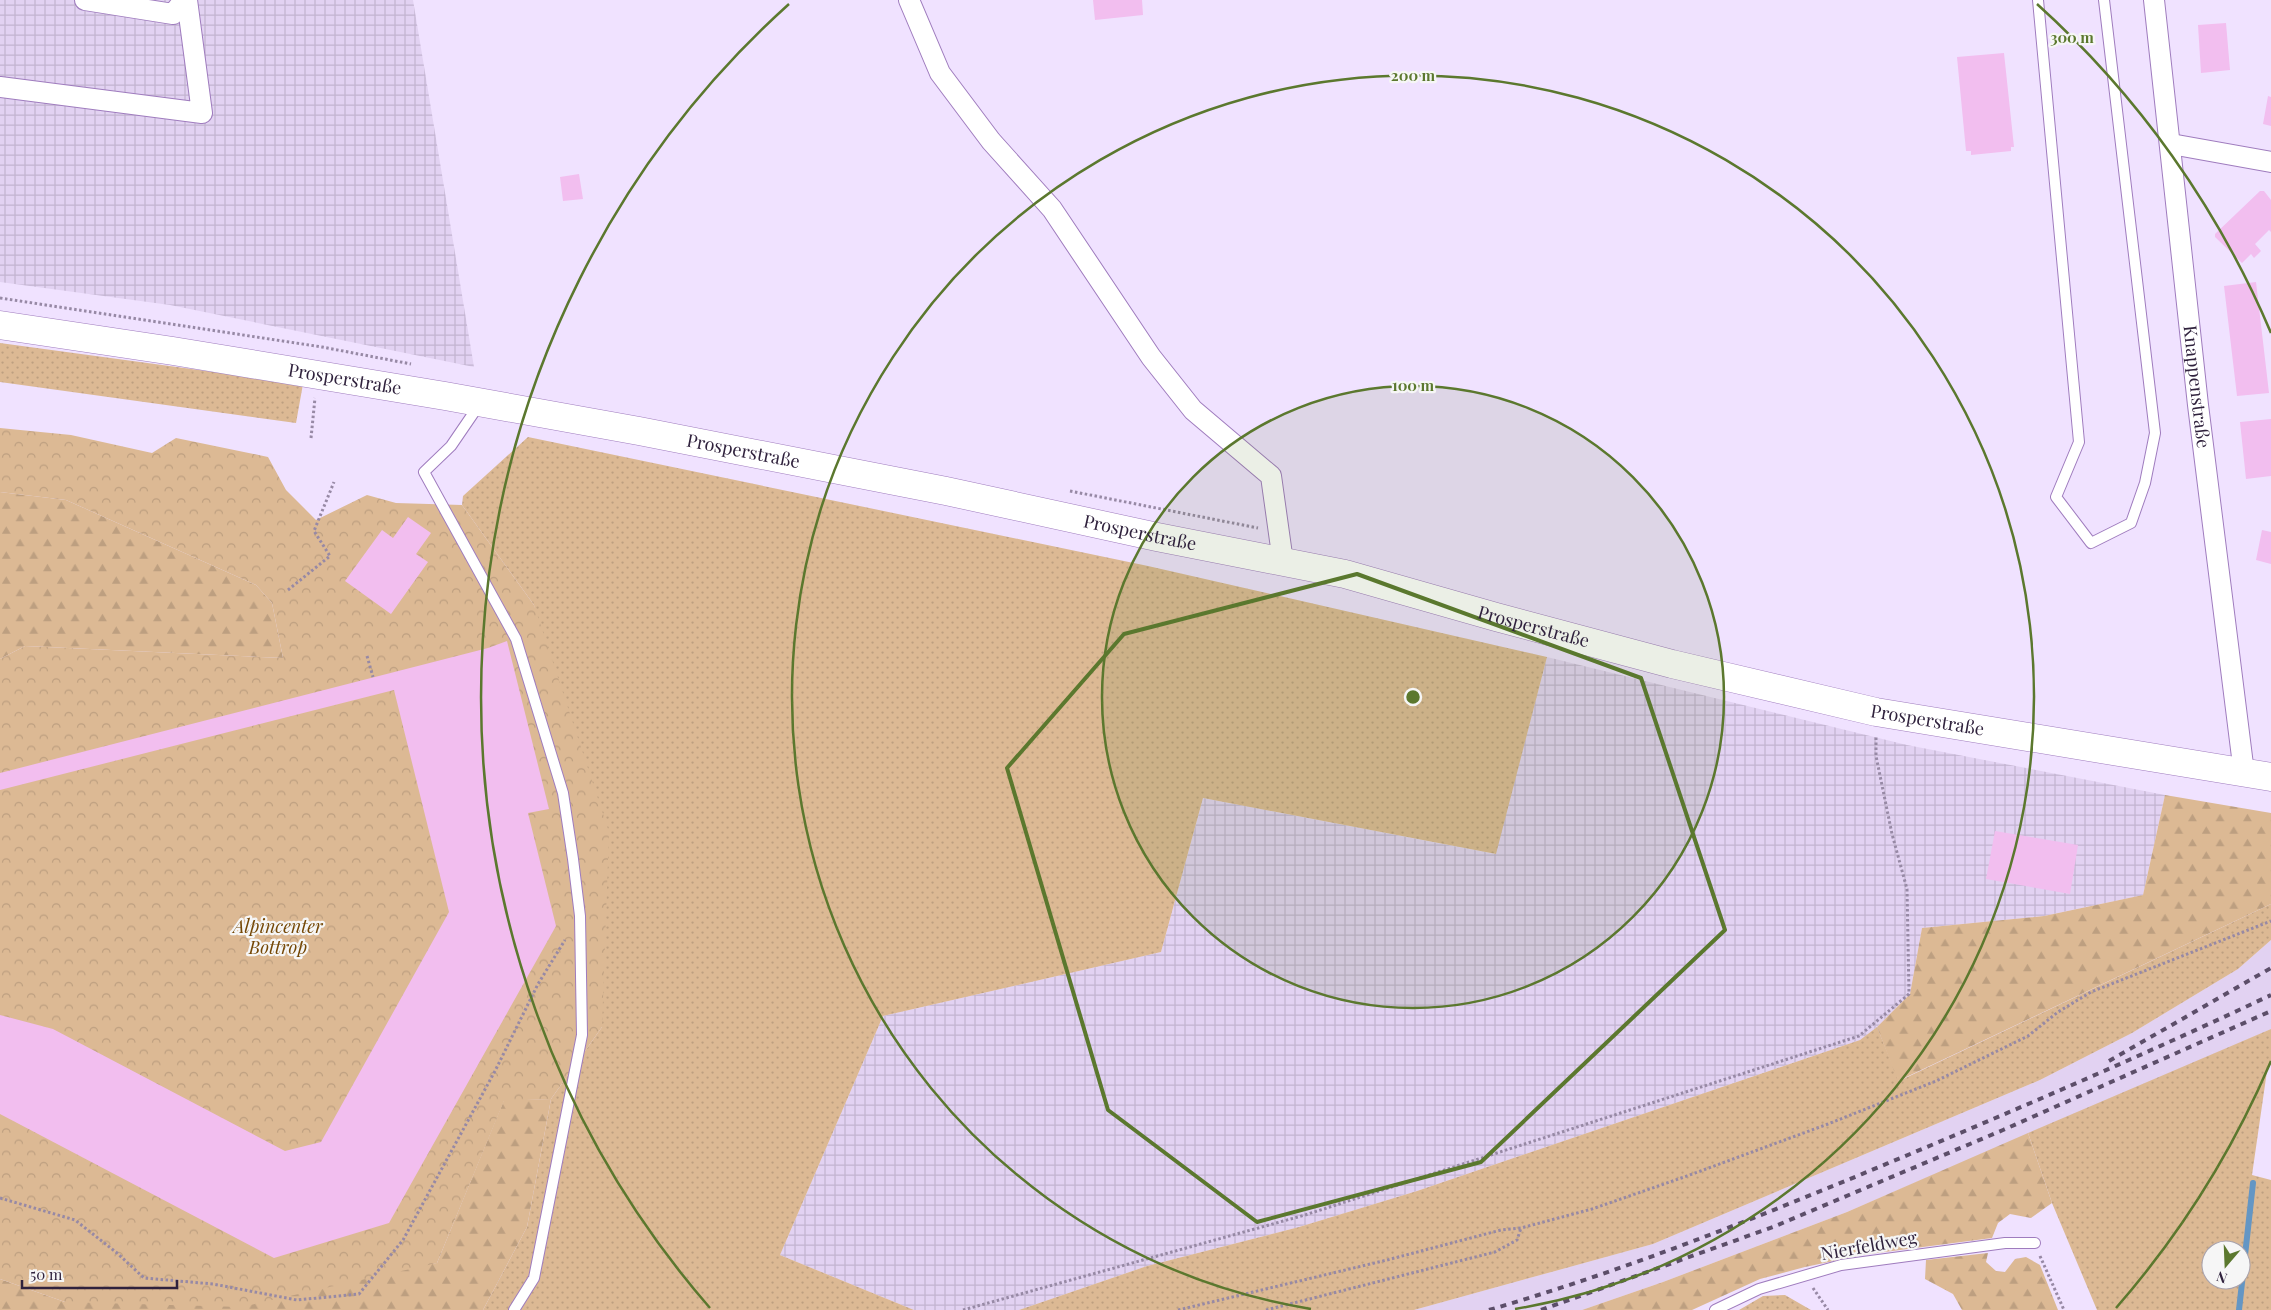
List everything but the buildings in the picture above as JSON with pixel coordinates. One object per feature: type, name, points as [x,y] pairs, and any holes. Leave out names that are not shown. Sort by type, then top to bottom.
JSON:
[{"type":"main road","name":"Prosperstraße","points":[[0,325],[172,351],[481,402],[851,472],[1344,574],[1663,661],[1876,712],[2271,777]]},
{"type":"street","points":[[85,0],[173,14],[186,0]]},
{"type":"street","points":[[0,88],[202,113],[186,0]]},
{"type":"street","points":[[909,0],[940,73],[991,141],[1052,209],[1151,357],[1192,410],[1271,476],[1282,562]]},
{"type":"street","name":"Knappenstraße","points":[[2154,0],[2198,405],[2244,773]]},
{"type":"street","points":[[2171,144],[2271,162]]},
{"type":"lane","points":[[2038,0],[2078,442],[2056,497],[2091,543],[2131,523],[2146,483],[2155,433],[2104,0]]},
{"type":"lane","points":[[481,402],[451,446],[424,472],[516,639],[563,793],[580,916],[582,1035],[534,1278],[514,1310]]},
{"type":"lane","name":"Nierfeldweg","points":[[1715,1310],[1759,1288],[1841,1265],[1952,1249],[2005,1243],[2035,1243]]},
{"type":"path","points":[[288,590],[330,556],[314,531],[334,482]]},
{"type":"path","points":[[367,656],[374,677]]},
{"type":"path","points":[[964,1310],[1314,1212],[1859,1036],[1909,994],[1906,889],[1892,834],[1876,756],[1876,712]]},
{"type":"path","points":[[0,1198],[75,1220],[117,1253],[144,1278],[213,1284],[297,1300],[359,1294],[403,1240],[495,1071],[538,984],[580,916]]},
{"type":"path","points":[[1178,1310],[1387,1260],[1501,1230],[1521,1228],[1592,1209],[1687,1176],[1828,1124],[1936,1081],[2028,1036],[2058,1012],[2091,992],[2271,922]]},
{"type":"path","points":[[1266,1310],[1495,1252],[1517,1240],[1521,1228]]},
{"type":"path","points":[[2035,1243],[2064,1310]]},
{"type":"path","points":[[1805,1274],[1828,1310]]},
{"type":"highlighted area","points":[[1357,574],[1641,678],[1725,930],[1481,1162],[1257,1222],[1108,1110],[1007,768],[1124,634]]},
{"type":"shaded area","points":[[0,0],[413,0],[474,367],[170,305],[0,282]]},
{"type":"shaded area","points":[[1547,657],[1907,745],[2165,795],[2143,895],[2044,916],[1922,928],[1910,994],[1877,1027],[1860,1040],[1417,1191],[1299,1227],[1147,1266],[1019,1310],[914,1310],[780,1255],[883,1016],[1161,952],[1203,798],[1495,854]]},
{"type":"shaded area","points":[[2271,940],[2271,1029],[2240,1043],[1847,1212],[1663,1282],[1582,1310],[1414,1310],[1653,1244],[2040,1080],[2132,1033],[2238,969]]},
{"type":"green space","points":[[0,343],[303,384],[296,423],[0,382]]},
{"type":"green space","name":"Alpincenter Bottrop","points":[[0,428],[71,435],[152,453],[176,438],[268,457],[286,490],[316,520],[367,495],[396,503],[462,505],[534,605],[609,832],[602,1027],[551,1099],[504,1101],[437,1263],[241,1307],[65,1302],[0,1279],[0,659],[25,646],[283,658],[272,603],[256,585],[66,500],[0,492]]},
{"type":"green space","points":[[528,437],[1148,566],[1547,657],[1496,854],[1203,798],[1161,952],[883,1016],[780,1255],[914,1310],[483,1310],[527,1227],[551,1099],[602,1027],[534,605],[462,505],[463,496]]},
{"type":"green space","points":[[0,492],[66,500],[256,585],[272,603],[283,658],[25,646],[0,659]]},
{"type":"green space","points":[[2165,795],[2271,813],[2271,904],[1898,1081],[1877,1027],[1910,994],[1922,928],[2044,916],[2143,895]]},
{"type":"green space","points":[[2271,904],[2271,940],[2238,969],[2132,1033],[2040,1080],[1653,1244],[1414,1310],[1019,1310],[1147,1266],[1299,1227],[1417,1191],[1860,1040],[1877,1027],[1899,1081]]},
{"type":"green space","points":[[2271,1029],[2271,1061],[2267,1071],[2252,1175],[2271,1180],[2271,1310],[2097,1310],[2052,1203],[2028,1133]]},
{"type":"green space","points":[[551,1099],[527,1227],[483,1310],[0,1310],[0,1279],[65,1302],[437,1263],[504,1100]]},
{"type":"green space","points":[[2028,1133],[2052,1203],[2031,1218],[2010,1214],[1998,1223],[1992,1238],[1862,1255],[1805,1267],[1760,1279],[1692,1310],[1582,1310],[1663,1282],[1847,1212]]},
{"type":"green space","points":[[1988,1253],[1986,1262],[1996,1271],[2005,1272],[2015,1259],[2026,1257],[2040,1265],[2058,1310],[1962,1310],[1953,1294],[1925,1279],[1926,1260]]},
{"type":"green space","points":[[1785,1295],[1811,1310],[1739,1310],[1763,1296]]},
{"type":"waterway","points":[[2239,1310],[2253,1183]]},
{"type":"railway","points":[[2109,1061],[2271,968]]},
{"type":"railway","points":[[1489,1310],[1642,1260],[1792,1203],[2177,1039],[2271,995]]},
{"type":"railway","points":[[1541,1310],[1773,1227],[2003,1130],[2271,1011]]}]
